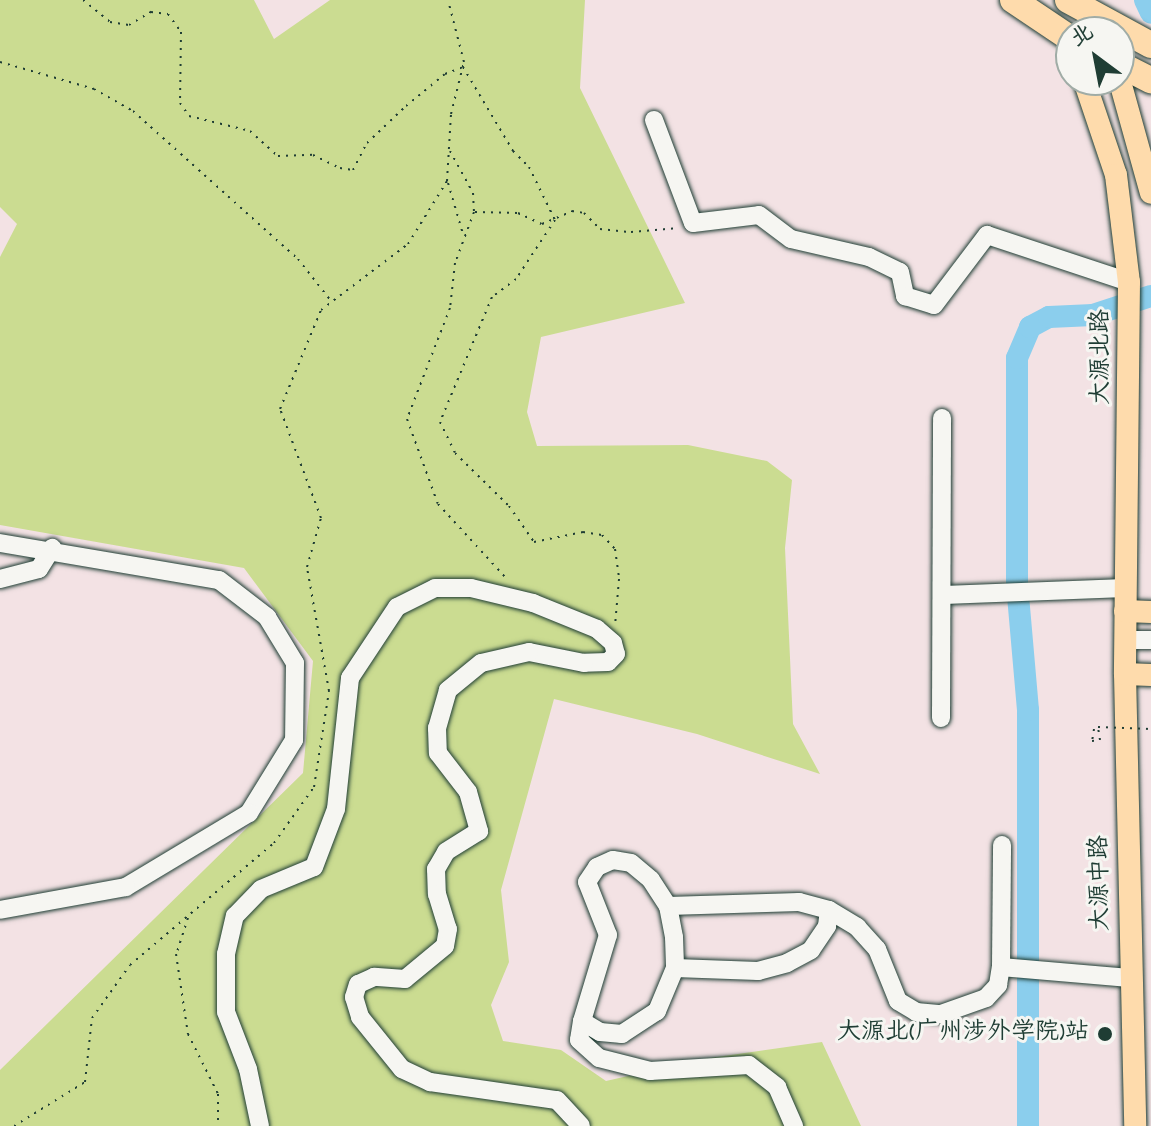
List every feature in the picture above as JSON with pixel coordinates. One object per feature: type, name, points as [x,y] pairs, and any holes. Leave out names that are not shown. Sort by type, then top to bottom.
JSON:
[{"type":"highway","points":[[1013,0],[1055,28]]},
{"type":"highway","points":[[1029,0],[1055,17]]},
{"type":"highway","points":[[1068,0],[1151,45]]},
{"type":"highway","points":[[1080,0],[1151,37]]},
{"type":"main road","points":[[1037,0],[1055,28]]},
{"type":"main road","name":"大源北路","points":[[1089,96],[1116,175],[1129,286],[1126,640]]},
{"type":"main road","points":[[1125,96],[1149,168],[1151,193]]},
{"type":"main road","points":[[1125,600],[1151,612]]},
{"type":"main road","name":"大源中路","points":[[1126,640],[1135,1126]]},
{"type":"main road","points":[[1125,674],[1151,675]]},
{"type":"street","points":[[654,120],[693,223],[759,215],[791,239],[869,257],[900,272],[905,296],[934,305],[987,235],[1129,286]]},
{"type":"street","points":[[941,718],[944,595],[942,418]]},
{"type":"street","points":[[0,543],[52,548],[219,580],[267,617],[295,663],[294,740],[249,813],[187,854],[126,887],[0,910]]},
{"type":"street","points":[[0,579],[39,569],[52,548]]},
{"type":"street","points":[[260,1126],[248,1069],[226,1012],[226,954],[235,916],[261,889],[314,867],[336,809],[350,678],[397,607],[435,588],[471,588],[511,598],[597,629],[613,643],[616,654],[608,662],[584,663],[529,652],[481,663],[448,690],[437,728],[438,753],[468,792],[479,831],[446,852],[436,869],[448,929],[445,946],[405,979],[374,977],[358,984],[354,997],[360,1017],[402,1069],[430,1082],[557,1100],[581,1126]]},
{"type":"street","points":[[944,595],[1125,600]]},
{"type":"street","points":[[1126,640],[1151,640]]},
{"type":"street","points":[[668,906],[799,902],[829,910],[857,927],[877,949],[898,1001],[916,1012],[941,1014],[986,998],[1008,967],[1002,845]]},
{"type":"street","points":[[582,1021],[600,1032],[622,1034],[637,1028],[657,1011],[675,968],[668,906],[651,880],[631,863],[613,860],[597,867],[587,882],[608,935],[582,1021],[579,1040],[599,1058],[650,1071],[749,1065],[777,1087],[794,1126]]},
{"type":"street","points":[[675,968],[758,971],[787,963],[811,950],[827,926],[829,910]]},
{"type":"street","points":[[1008,967],[1130,978]]},
{"type":"path","points":[[83,0],[110,22],[129,25],[151,12],[168,14],[181,32],[180,103],[189,116],[250,131],[278,156],[313,155],[340,168],[353,170],[367,143],[406,106],[445,74],[463,67]]},
{"type":"path","points":[[448,0],[463,67],[513,151],[529,167],[555,220]]},
{"type":"path","points":[[0,62],[94,89],[133,111],[298,259],[332,302]]},
{"type":"path","points":[[463,67],[447,181],[464,235]]},
{"type":"path","points":[[449,150],[473,193],[474,212],[464,235],[450,308],[407,419],[438,504],[506,577],[511,598]]},
{"type":"path","points":[[14,1126],[85,1082],[92,1018],[130,965],[274,843],[314,787],[329,691],[307,567],[321,518],[280,409],[321,310],[408,244],[447,181]]},
{"type":"path","points":[[474,212],[518,213],[542,224],[572,211],[584,213],[600,229],[631,232],[667,231],[693,223]]},
{"type":"path","points":[[555,220],[516,279],[492,297],[440,422],[455,453],[509,506],[534,542],[583,532],[602,535],[615,549],[619,579],[613,643]]},
{"type":"path","points":[[1096,728],[1151,729]]},
{"type":"path","points":[[188,915],[176,954],[188,1034],[218,1094],[218,1126]]},
{"type":"green space","points":[[0,0],[254,0],[274,39],[330,0],[585,0],[580,88],[685,303],[541,337],[527,412],[537,446],[688,445],[767,461],[792,480],[785,548],[793,724],[820,774],[697,734],[554,699],[501,890],[509,962],[491,1005],[503,1041],[561,1050],[606,1081],[703,1059],[822,1042],[861,1126],[0,1126],[0,1070],[303,773],[313,661],[244,568],[0,525],[0,257],[17,224],[0,207]]},
{"type":"waterway","points":[[1145,0],[1151,13]]},
{"type":"waterway","points":[[1028,1126],[1028,710],[1017,583],[1017,358],[1030,327],[1049,317],[1093,315],[1151,296]]},
{"type":"place","name":"大源北(广州涉外学院)站","points":[[1105,1034]]}]
